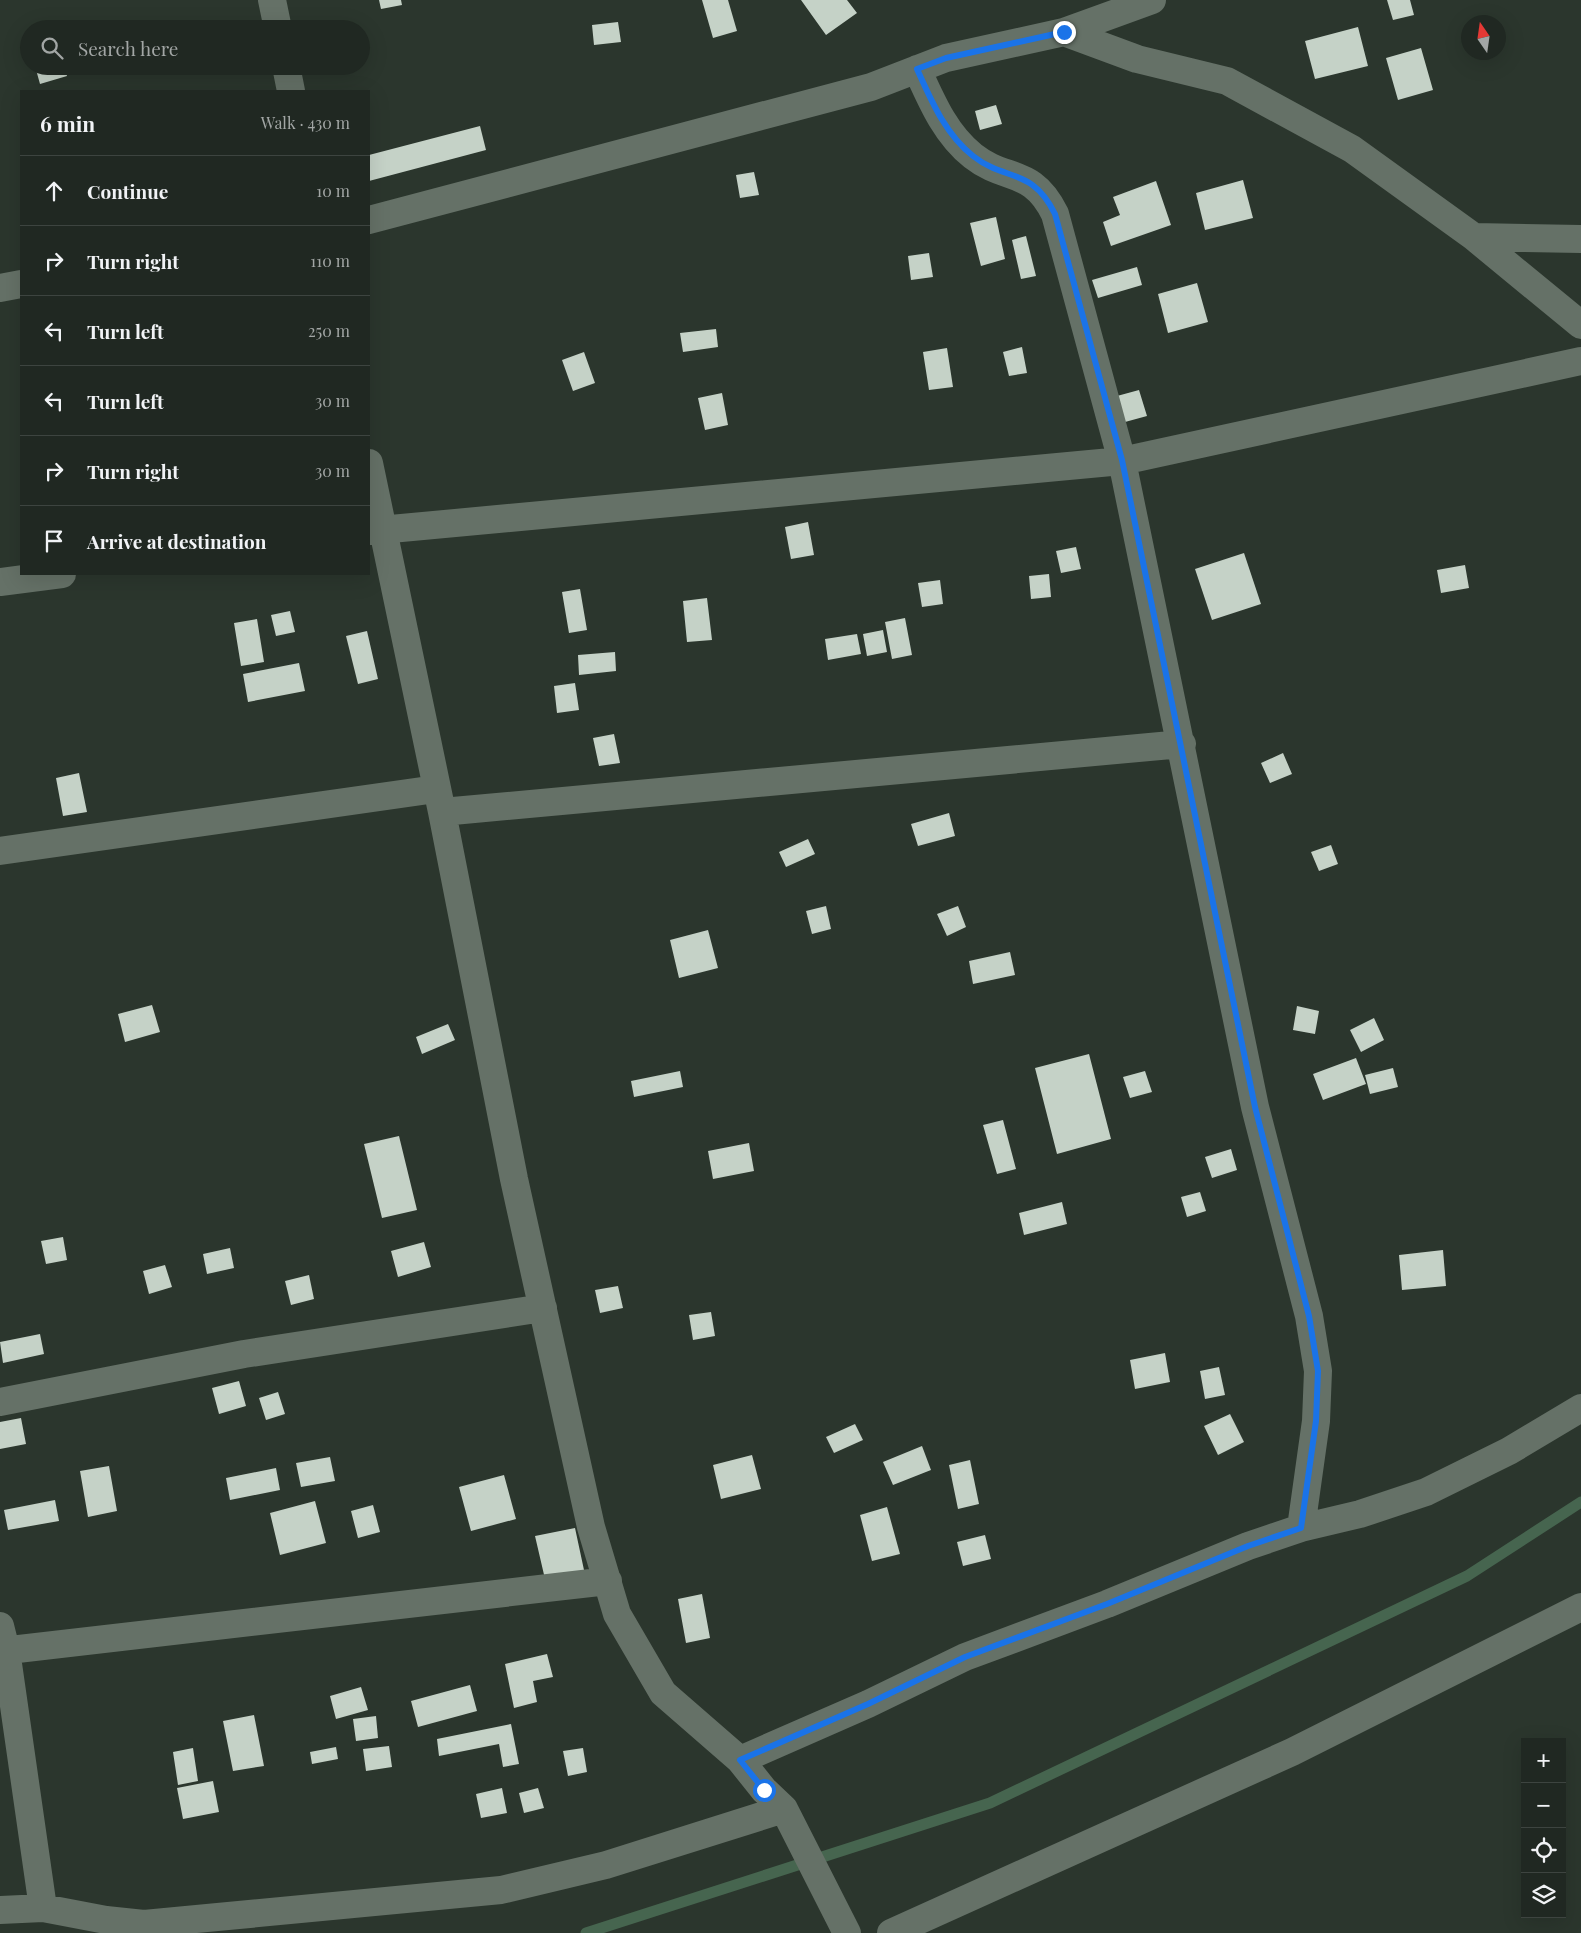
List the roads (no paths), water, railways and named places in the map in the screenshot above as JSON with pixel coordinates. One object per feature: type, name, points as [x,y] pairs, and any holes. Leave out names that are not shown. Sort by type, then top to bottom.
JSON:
[{"type":"street","points":[[272,0],[276,20]]},
{"type":"street","points":[[370,220],[871,87],[946,58],[1064,32],[1152,0]]},
{"type":"street","points":[[1064,32],[1137,59],[1227,81],[1352,149],[1474,237],[1581,325]]},
{"type":"street","points":[[917,69],[936,110],[953,135],[973,156],[1022,178],[1046,197],[1055,214],[1122,460],[1182,744],[1255,1107],[1309,1316],[1318,1371],[1316,1421],[1301,1528]]},
{"type":"street","points":[[288,75],[291,90]]},
{"type":"street","points":[[1474,237],[1581,240]]},
{"type":"street","points":[[0,288],[20,284]]},
{"type":"street","points":[[376,530],[1122,460],[1581,361]]},
{"type":"street","points":[[370,473],[376,530],[439,800],[512,1169],[542,1308],[591,1527],[617,1614],[663,1693],[740,1760],[764,1790],[784,1810],[847,1933]]},
{"type":"street","points":[[0,582],[54,575]]},
{"type":"street","points":[[0,851],[439,800],[1182,744]]},
{"type":"street","points":[[0,1402],[244,1354],[542,1308]]},
{"type":"street","points":[[740,1760],[868,1704],[965,1657],[1107,1604],[1248,1546],[1301,1528],[1360,1514],[1426,1492],[1509,1451],[1581,1408]]},
{"type":"street","points":[[43,1908],[2,1643],[608,1581]]},
{"type":"street","points":[[891,1933],[1292,1752],[1581,1607]]},
{"type":"street","points":[[0,1910],[43,1908],[106,1920],[144,1924],[501,1890],[606,1865],[784,1810]]},
{"type":"waterway","points":[[586,1933],[990,1803],[1467,1576],[1581,1502]]}]
